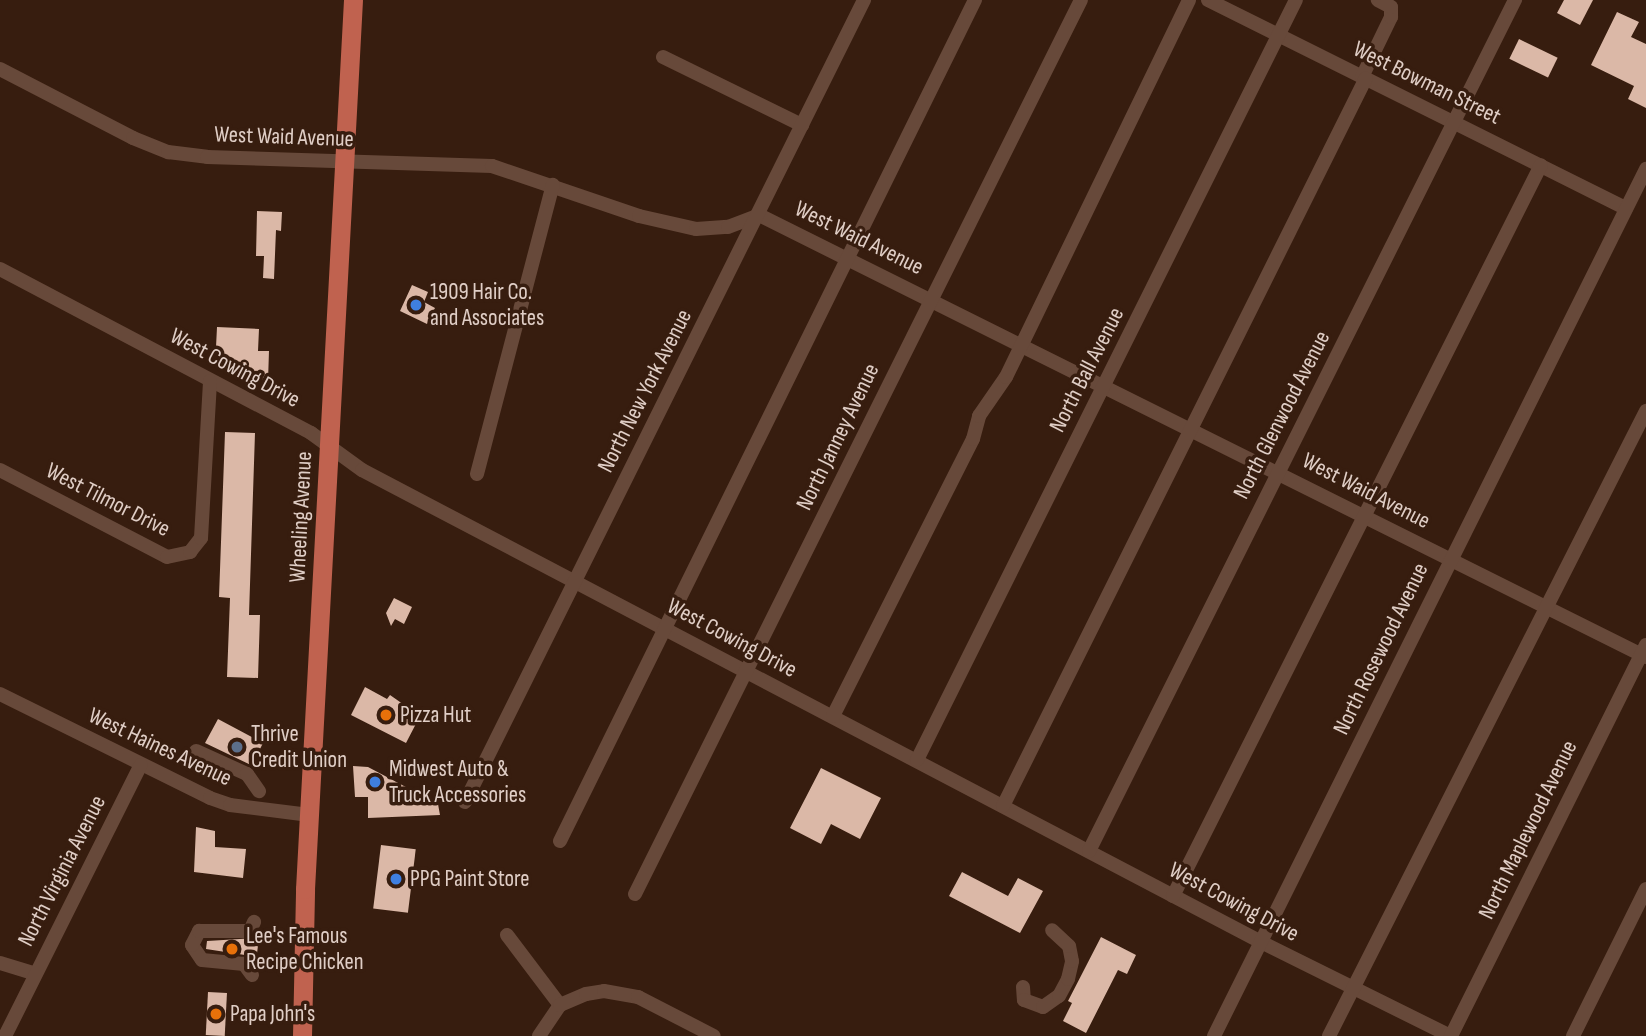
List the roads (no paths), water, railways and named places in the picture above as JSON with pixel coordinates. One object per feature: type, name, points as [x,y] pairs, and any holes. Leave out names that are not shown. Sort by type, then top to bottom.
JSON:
[{"type":"main road","name":"Wheeling Avenue","points":[[302,1036],[309,815],[352,0]]},
{"type":"street","name":"North New York Avenue","points":[[465,802],[864,0]]},
{"type":"street","points":[[560,841],[975,0]]},
{"type":"street","name":"North Janney Avenue","points":[[635,894],[1081,0]]},
{"type":"street","points":[[833,716],[973,439],[979,416],[1006,377],[1189,0]]},
{"type":"street","name":"West Bowman Street","points":[[1208,0],[1626,208]]},
{"type":"street","name":"North Ball Avenue","points":[[917,760],[1296,0]]},
{"type":"street","points":[[1003,806],[1364,78],[1391,18],[1391,7],[1378,0]]},
{"type":"street","name":"North Glenwood Avenue","points":[[1089,851],[1515,0]]},
{"type":"street","points":[[663,57],[802,125]]},
{"type":"street","name":"West Waid Avenue","points":[[0,69],[155,148],[207,158],[492,166],[639,216],[696,229],[728,227],[759,215],[1548,608],[1644,652]]},
{"type":"street","points":[[1173,895],[1362,515],[1541,165]]},
{"type":"street","name":"North Rosewood Avenue","points":[[1214,1036],[1646,169]]},
{"type":"street","points":[[477,474],[553,185]]},
{"type":"street","name":"West Cowing Drive","points":[[0,269],[330,444],[362,470],[1261,942],[1451,1036]]},
{"type":"street","name":"West Tilmor Drive","points":[[0,470],[167,557],[190,552],[201,538],[210,381]]},
{"type":"street","points":[[1329,1036],[1646,411]]},
{"type":"street","name":"North Maplewood Avenue","points":[[1451,1036],[1644,652]]},
{"type":"street","name":"West Haines Avenue","points":[[0,694],[141,765],[230,805],[309,815]]},
{"type":"street","points":[[196,751],[247,774],[259,791]]},
{"type":"street","name":"North Virginia Avenue","points":[[5,1036],[141,765]]},
{"type":"street","points":[[1573,1036],[1646,889]]},
{"type":"street","points":[[252,975],[246,964],[202,960],[194,952],[192,945],[194,936],[205,929],[250,931],[254,922]]},
{"type":"street","points":[[1023,987],[1024,1000],[1043,1007],[1059,996],[1068,979],[1072,961],[1069,946],[1052,930]]},
{"type":"street","points":[[507,934],[560,1005]]},
{"type":"street","points":[[0,963],[35,974]]},
{"type":"street","points":[[539,1036],[560,1005],[586,994],[604,991],[625,993],[650,1002],[714,1036]]},
{"type":"place","name":"1909 Hair Co. and Associates","points":[[416,305]]},
{"type":"place","name":"Pizza Hut","points":[[386,715]]},
{"type":"place","name":"Thrive Credit Union","points":[[237,747]]},
{"type":"place","name":"Midwest Auto & Truck Accessories","points":[[375,782]]},
{"type":"place","name":"PPG Paint Store","points":[[396,879]]},
{"type":"place","name":"Lee's Famous Recipe Chicken","points":[[232,949]]},
{"type":"place","name":"Papa John's","points":[[216,1014]]}]
